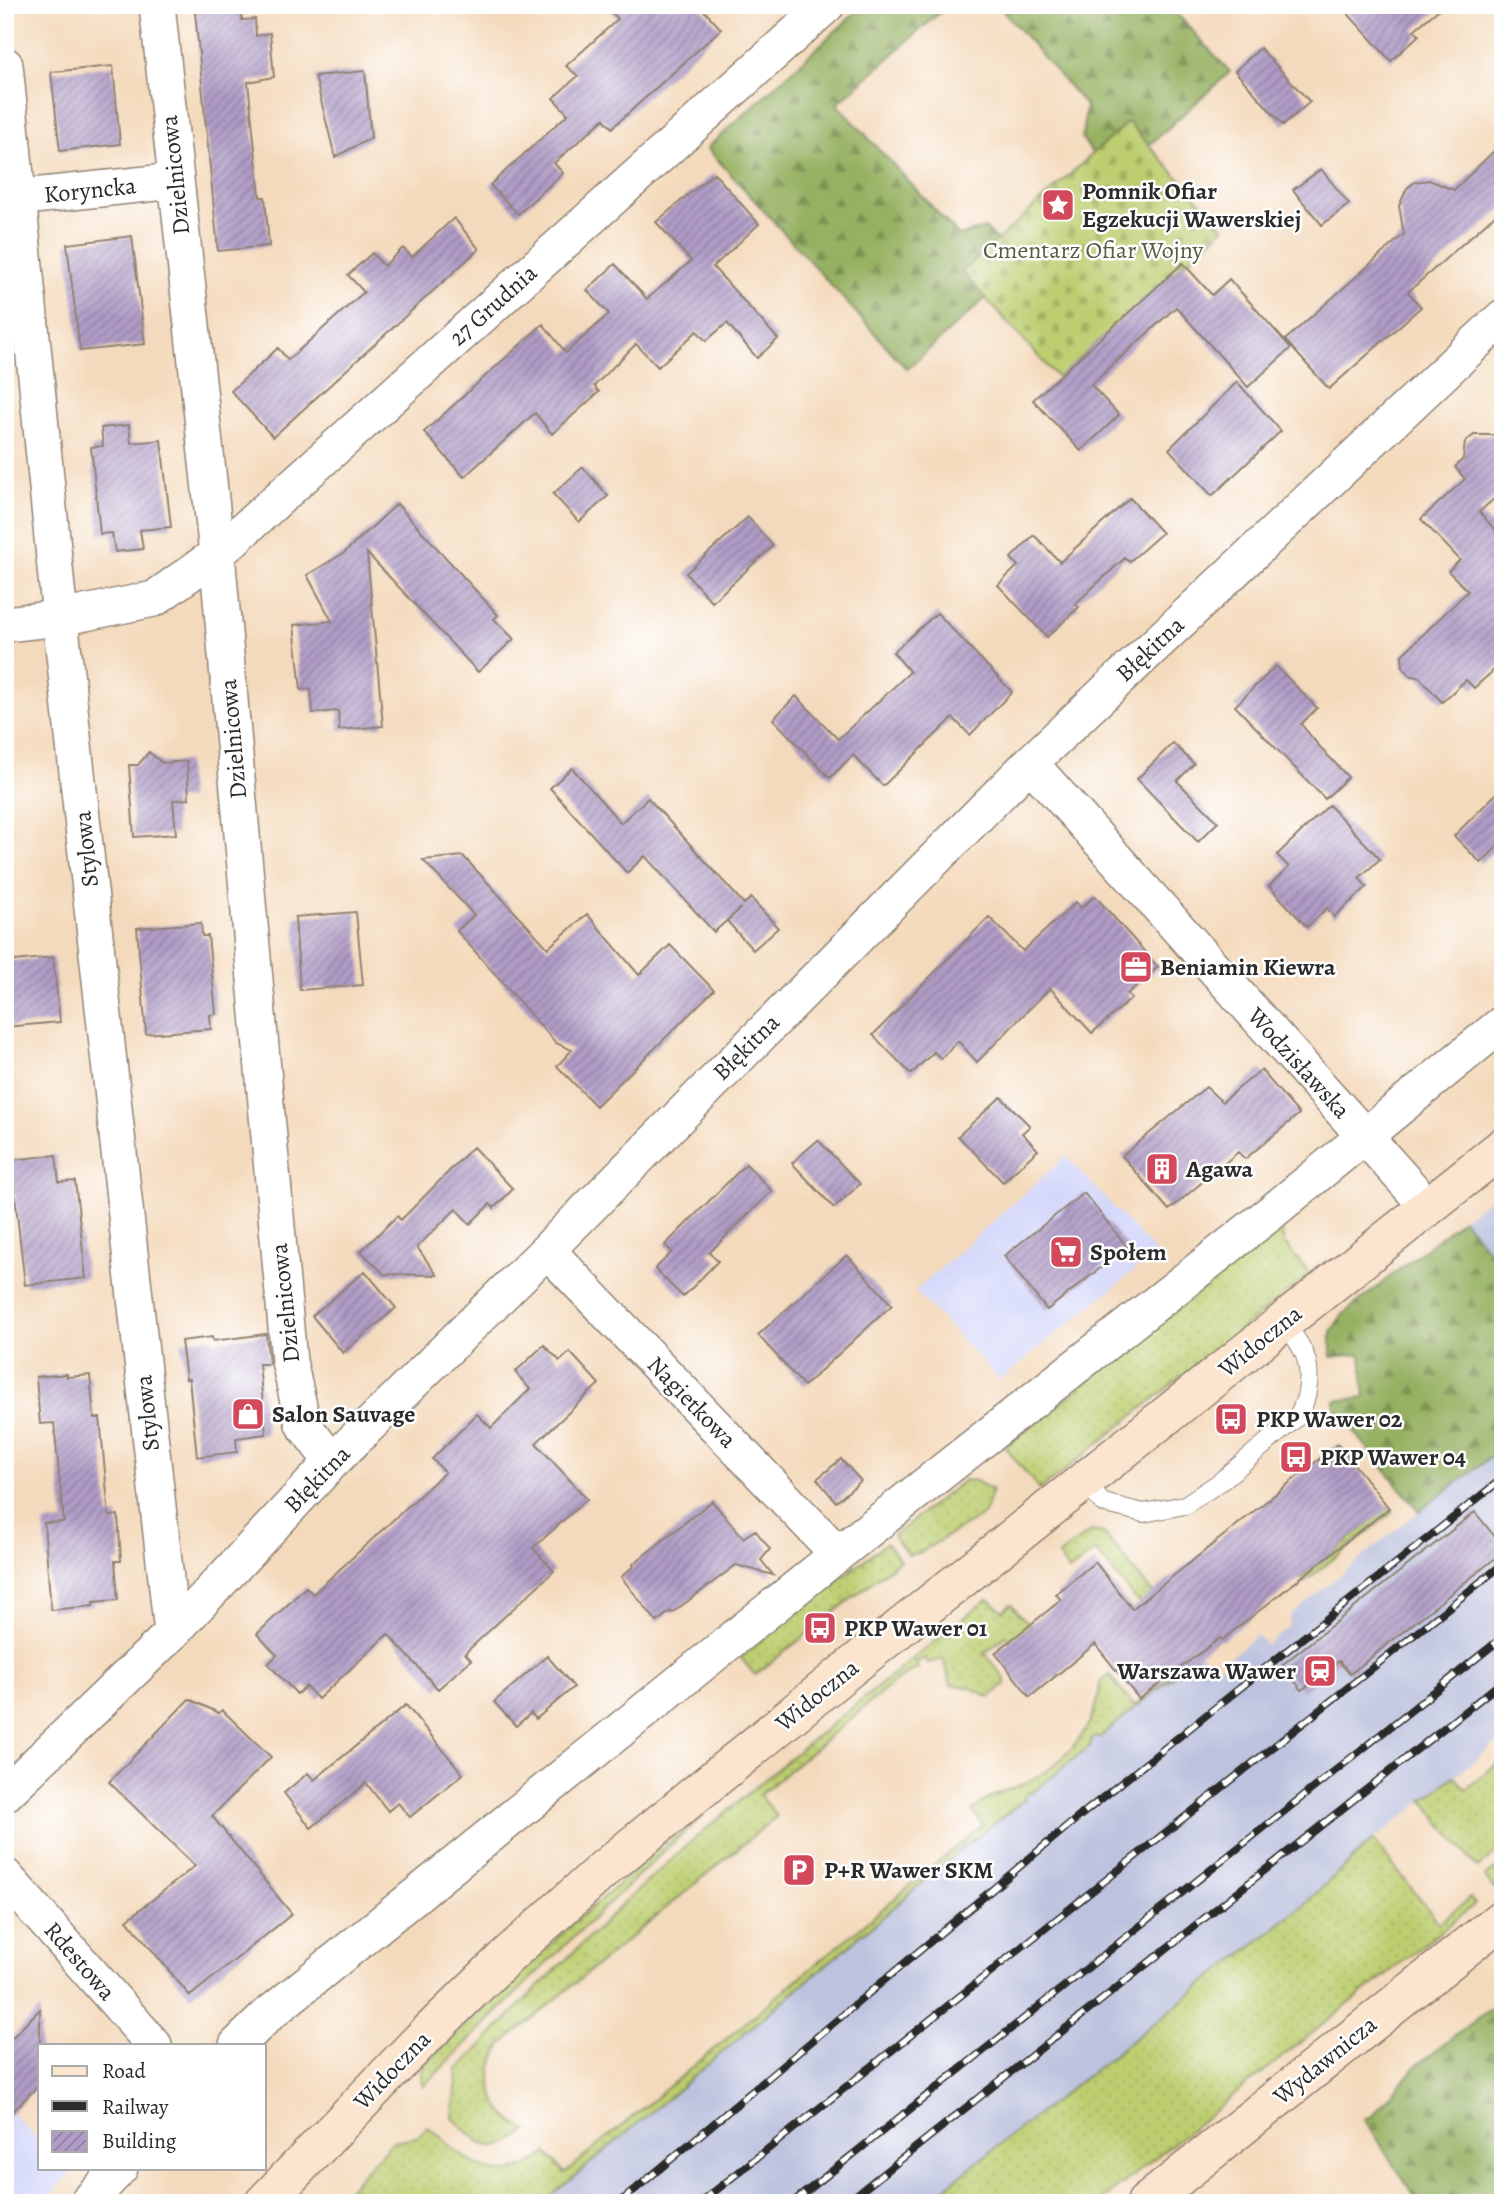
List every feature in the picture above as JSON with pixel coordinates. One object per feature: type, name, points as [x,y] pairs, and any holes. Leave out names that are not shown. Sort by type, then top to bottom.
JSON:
[{"type":"main road","name":"Widoczna","points":[[264,2203],[420,2040],[505,1958],[604,1869],[1083,1481],[1503,1147]]},
{"type":"main road","name":"Wydawnicza","points":[[1146,2203],[1503,1918]]},
{"type":"street","name":"Dzielnicowa","points":[[157,5],[217,554],[289,1361],[303,1424],[332,1462]]},
{"type":"street","name":"27 Grudnia","points":[[60,618],[154,599],[217,554],[827,5]]},
{"type":"street","name":"Stylowa","points":[[5,65],[12,198],[172,1633]]},
{"type":"street","name":"Koryncka","points":[[12,198],[175,181]]},
{"type":"street","name":"Błękitna","points":[[5,1794],[172,1633],[332,1462],[547,1250],[1030,763],[1502,319]]},
{"type":"street","points":[[5,624],[60,618]]},
{"type":"street","name":"Wodzisławska","points":[[1030,763],[1427,1207]]},
{"type":"street","points":[[238,2044],[289,1998],[838,1554],[1273,1212],[1503,1023]]},
{"type":"street","name":"Nagietkowa","points":[[547,1250],[838,1554]]},
{"type":"street","name":"Rdestowa","points":[[5,1876],[153,2044]]},
{"type":"street","points":[[87,2203],[118,2170]]},
{"type":"lane","points":[[1083,1481],[1103,1503],[1143,1513],[1185,1505],[1220,1482],[1297,1417],[1304,1407],[1308,1370],[1306,1361],[1303,1351],[1283,1321]]},
{"type":"shaded area","points":[[1066,1156],[1156,1253],[1000,1380],[915,1291]]},
{"type":"shaded area","points":[[1503,1188],[1503,1269],[1463,1219]]},
{"type":"shaded area","points":[[1503,1448],[1503,1738],[1373,1840],[1299,1909],[933,2203],[543,2203],[939,1867],[942,1868],[1090,1741],[1095,1737],[1099,1738],[1197,1657],[1199,1652],[1214,1670],[1257,1635],[1266,1645],[1289,1626],[1291,1615],[1419,1511]]},
{"type":"shaded area","points":[[5,2106],[38,2140],[38,2170],[67,2170],[71,2173],[43,2203],[5,2203]]},
{"type":"green space","points":[[864,5],[948,5],[837,104],[959,236],[985,228],[997,240],[962,272],[986,298],[907,369],[707,148]]},
{"type":"green space","points":[[998,5],[1169,5],[1230,72],[1149,145],[1128,122],[1093,154],[1082,138],[1086,106]]},
{"type":"green space","name":"Cmentarz Ofiar Wojny","points":[[1128,122],[1224,228],[1058,378],[962,272]]},
{"type":"green space","points":[[1463,1219],[1503,1269],[1503,1448],[1419,1511],[1335,1408],[1335,1401],[1365,1397],[1361,1354],[1331,1357],[1331,1332],[1342,1315]]},
{"type":"green space","points":[[1281,1227],[1284,1243],[1310,1274],[1040,1490],[1005,1447]]},
{"type":"green space","points":[[964,1480],[976,1481],[992,1490],[984,1514],[919,1553],[908,1555],[893,1536]]},
{"type":"green space","points":[[1389,1507],[1393,1512],[1304,1582],[1301,1578]]},
{"type":"green space","points":[[1091,1531],[1104,1533],[1164,1607],[1151,1618],[1096,1551],[1069,1571],[1058,1556]]},
{"type":"green space","points":[[886,1543],[900,1560],[755,1675],[740,1657]]},
{"type":"green space","points":[[986,1600],[1003,1611],[1011,1604],[1047,1646],[1059,1675],[1014,1645],[1006,1636],[985,1653],[1005,1679],[1005,1684],[990,1697],[969,1687],[951,1685],[943,1659],[928,1663],[926,1658],[916,1662],[918,1668],[898,1679],[760,1795],[777,1816],[503,2043],[492,2068],[493,2093],[505,2115],[528,2131],[504,2144],[487,2145],[472,2136],[453,2118],[458,2070],[625,1902],[797,1752]]},
{"type":"green space","points":[[1161,1631],[1191,1644],[1197,1657],[1099,1738],[1095,1737],[1091,1745],[1031,1794],[1029,1792],[1024,1796],[1025,1799],[745,2030],[743,2035],[543,2203],[335,2203],[393,2141],[417,2137],[427,2127],[465,2158],[488,2170],[499,2172],[522,2168],[547,2153],[565,2173],[983,1825],[972,1811],[995,1795],[1031,1780],[1059,1761],[1088,1725],[1098,1698],[1100,1683],[1109,1675],[1134,1706],[1187,1664]]},
{"type":"green space","points":[[1503,1759],[1503,1848],[1477,1868],[1423,1800],[1454,1776],[1466,1789]]},
{"type":"green space","points":[[702,1813],[704,1815],[561,1949],[423,2087],[421,2072],[424,2065],[573,1923]]},
{"type":"green space","points":[[1373,1840],[1439,1923],[1470,1898],[1475,1904],[1098,2203],[925,2203],[1299,1909]]},
{"type":"green space","points":[[1503,1863],[1503,1880],[1493,1888],[1485,1877]]},
{"type":"green space","points":[[1503,1999],[1503,2203],[1419,2203],[1364,2119],[1372,2116],[1418,2064]]},
{"type":"building","points":[[605,5],[699,5],[721,29],[612,128],[604,119],[554,163],[563,173],[518,214],[490,185],[568,114],[553,98],[578,76],[566,66],[618,19]]},
{"type":"building","points":[[1340,5],[1444,5],[1414,30],[1419,35],[1391,61]]},
{"type":"building","points":[[240,7],[242,20],[255,19],[256,36],[270,33],[274,77],[248,82],[260,197],[265,197],[269,246],[218,251],[195,12]]},
{"type":"building","points":[[1260,48],[1310,102],[1283,125],[1235,71]]},
{"type":"building","points":[[113,66],[120,144],[60,151],[51,72]]},
{"type":"building","points":[[365,71],[371,138],[335,157],[315,76]]},
{"type":"building","points":[[1503,142],[1503,208],[1408,292],[1421,307],[1329,389],[1285,340],[1404,234],[1399,206],[1407,188],[1415,182],[1429,180],[1454,190]]},
{"type":"building","points":[[1321,169],[1349,204],[1322,225],[1293,190]]},
{"type":"building","points":[[714,173],[759,224],[713,267],[778,339],[757,358],[727,323],[706,341],[697,331],[658,367],[636,344],[594,386],[599,392],[552,434],[535,413],[464,477],[424,432],[543,324],[566,353],[609,314],[587,290],[615,264],[647,299],[691,261],[656,222]]},
{"type":"building","points":[[454,218],[479,249],[273,437],[231,391],[278,348],[288,360],[364,292],[348,275],[372,253],[384,266],[403,248],[412,257]]},
{"type":"building","points":[[132,236],[145,344],[80,351],[67,244]]},
{"type":"building","points":[[1183,263],[1212,295],[1229,279],[1291,348],[1248,387],[1176,307],[1091,385],[1119,415],[1081,451],[1033,400]]},
{"type":"building","points":[[1237,382],[1281,431],[1212,496],[1169,449]]},
{"type":"building","points":[[129,425],[131,443],[161,440],[171,527],[140,530],[143,549],[115,552],[112,533],[100,534],[91,447],[103,446],[101,428]]},
{"type":"building","points":[[1474,435],[1503,435],[1503,491],[1479,512],[1503,538],[1503,662],[1474,688],[1466,680],[1442,702],[1419,677],[1411,676],[1403,668],[1402,655],[1468,591],[1448,571],[1460,560],[1421,519],[1465,479],[1455,467],[1463,459],[1465,442]]},
{"type":"building","points":[[583,467],[608,496],[579,522],[553,494]]},
{"type":"building","points":[[1130,498],[1162,533],[1129,562],[1125,558],[1075,604],[1079,607],[1047,637],[998,585],[1018,566],[1011,558],[1034,535],[1060,562]]},
{"type":"building","points":[[397,504],[498,615],[494,619],[514,639],[478,672],[367,553],[383,726],[339,730],[338,711],[313,713],[311,689],[301,690],[294,625],[332,621],[307,575],[344,553]]},
{"type":"building","points":[[748,517],[773,546],[712,602],[686,573]]},
{"type":"building","points":[[937,613],[1012,692],[970,735],[953,718],[883,786],[853,755],[830,778],[773,719],[796,696],[838,739],[910,672],[893,652]]},
{"type":"building","points":[[1276,666],[1317,708],[1301,724],[1348,777],[1325,799],[1235,706]]},
{"type":"building","points":[[1173,743],[1194,764],[1177,781],[1218,822],[1198,842],[1137,779]]},
{"type":"building","points":[[149,752],[162,763],[187,761],[189,799],[173,800],[176,834],[134,837],[129,765],[138,765]]},
{"type":"building","points":[[572,768],[621,823],[648,798],[744,904],[751,898],[778,928],[753,950],[727,921],[741,908],[714,932],[645,856],[627,873],[550,788]]},
{"type":"building","points":[[1503,787],[1503,841],[1481,863],[1454,836]]},
{"type":"building","points":[[1329,805],[1380,859],[1359,878],[1367,887],[1334,917],[1327,908],[1307,927],[1269,886],[1289,867],[1277,855]]},
{"type":"building","points":[[463,856],[548,948],[587,914],[639,975],[670,945],[714,990],[596,1106],[557,1066],[572,1050],[556,1043],[457,931],[474,915],[423,860]]},
{"type":"building","points":[[1095,896],[1158,967],[1127,994],[1132,998],[1092,1033],[1050,988],[977,1062],[958,1041],[941,1059],[934,1052],[911,1074],[873,1035],[989,917],[1023,951],[1076,902],[1081,908]]},
{"type":"building","points":[[356,912],[363,985],[300,990],[295,917]]},
{"type":"building","points":[[201,923],[202,936],[208,936],[216,1014],[210,1015],[211,1029],[146,1034],[137,928]]},
{"type":"building","points":[[53,957],[60,1022],[5,1027],[5,962]]},
{"type":"building","points":[[1261,1070],[1299,1114],[1245,1159],[1238,1152],[1169,1210],[1122,1156],[1206,1087],[1222,1102]]},
{"type":"building","points":[[1001,1097],[1030,1126],[1022,1133],[1038,1150],[1003,1182],[958,1136]]},
{"type":"building","points":[[818,1140],[860,1184],[834,1208],[792,1163]]},
{"type":"building","points":[[473,1147],[513,1189],[494,1208],[490,1204],[470,1224],[456,1209],[417,1247],[437,1275],[384,1274],[361,1251],[397,1216],[401,1220]]},
{"type":"building","points":[[56,1155],[59,1182],[75,1181],[86,1278],[25,1285],[11,1160]]},
{"type":"building","points":[[746,1164],[772,1191],[709,1253],[718,1261],[683,1297],[655,1269],[672,1252],[665,1245]]},
{"type":"building","name":"Społem","points":[[1084,1193],[1127,1247],[1047,1310],[1004,1256]]},
{"type":"building","points":[[847,1255],[892,1305],[804,1386],[758,1335]]},
{"type":"building","points":[[365,1271],[396,1308],[343,1353],[312,1316]]},
{"type":"building","points":[[266,1334],[269,1364],[259,1364],[266,1434],[236,1438],[237,1452],[197,1457],[189,1379],[186,1379],[181,1341],[212,1337],[213,1341]]},
{"type":"building","points":[[544,1345],[560,1361],[570,1352],[599,1384],[536,1443],[587,1499],[533,1548],[554,1571],[465,1653],[471,1660],[438,1689],[388,1634],[318,1699],[306,1686],[297,1694],[268,1664],[277,1655],[257,1634],[306,1587],[313,1594],[445,1472],[432,1459],[477,1414],[491,1428],[530,1389],[515,1372]]},
{"type":"building","points":[[67,1374],[67,1377],[90,1375],[94,1418],[100,1418],[109,1516],[118,1515],[121,1561],[115,1561],[118,1600],[93,1602],[93,1606],[51,1610],[44,1523],[64,1522],[54,1423],[40,1424],[36,1377]]},
{"type":"building","points":[[1338,1444],[1389,1508],[1222,1640],[1220,1638],[1139,1699],[1095,1644],[1030,1697],[995,1653],[1061,1600],[1056,1594],[1095,1562],[1132,1609]]},
{"type":"building","points":[[841,1459],[861,1481],[836,1502],[817,1479]]},
{"type":"building","points":[[712,1501],[743,1538],[755,1530],[770,1549],[761,1560],[773,1575],[736,1565],[657,1622],[621,1577],[633,1564]]},
{"type":"building","points":[[1475,1512],[1503,1547],[1503,1552],[1350,1674],[1339,1661],[1302,1690],[1282,1665]]},
{"type":"building","points":[[547,1656],[574,1687],[536,1719],[531,1713],[516,1726],[494,1702]]},
{"type":"building","points":[[189,1699],[219,1713],[222,1710],[271,1757],[212,1816],[292,1914],[190,1996],[127,1920],[195,1866],[109,1782]]},
{"type":"building","points":[[406,1705],[463,1774],[410,1817],[398,1803],[388,1811],[366,1783],[311,1828],[284,1793],[308,1773],[314,1780]]},
{"type":"building","points":[[40,2009],[38,2086],[5,2119],[5,2045]]},
{"type":"railway","points":[[619,2203],[1081,1815],[1503,1478]]},
{"type":"railway","points":[[700,2203],[1503,1564]]},
{"type":"railway","points":[[792,2203],[1503,1637]]},
{"type":"railway","points":[[846,2203],[1503,1681]]},
{"type":"place","name":"Pomnik Ofiar Egzekucji Wawerskiej","points":[[1058,205]]},
{"type":"place","name":"Beniamin Kiewra","points":[[1136,967]]},
{"type":"place","name":"Agawa","points":[[1162,1169]]},
{"type":"place","name":"Społem","points":[[1066,1252]]},
{"type":"place","name":"Salon Sauvage","points":[[248,1414]]},
{"type":"place","name":"PKP Wawer 02","points":[[1231,1419]]},
{"type":"place","name":"PKP Wawer 04","points":[[1296,1457]]},
{"type":"place","name":"PKP Wawer 01","points":[[820,1628]]},
{"type":"place","name":"Warszawa Wawer","points":[[1320,1671]]},
{"type":"place","name":"P+R Wawer SKM","points":[[799,1870]]}]
